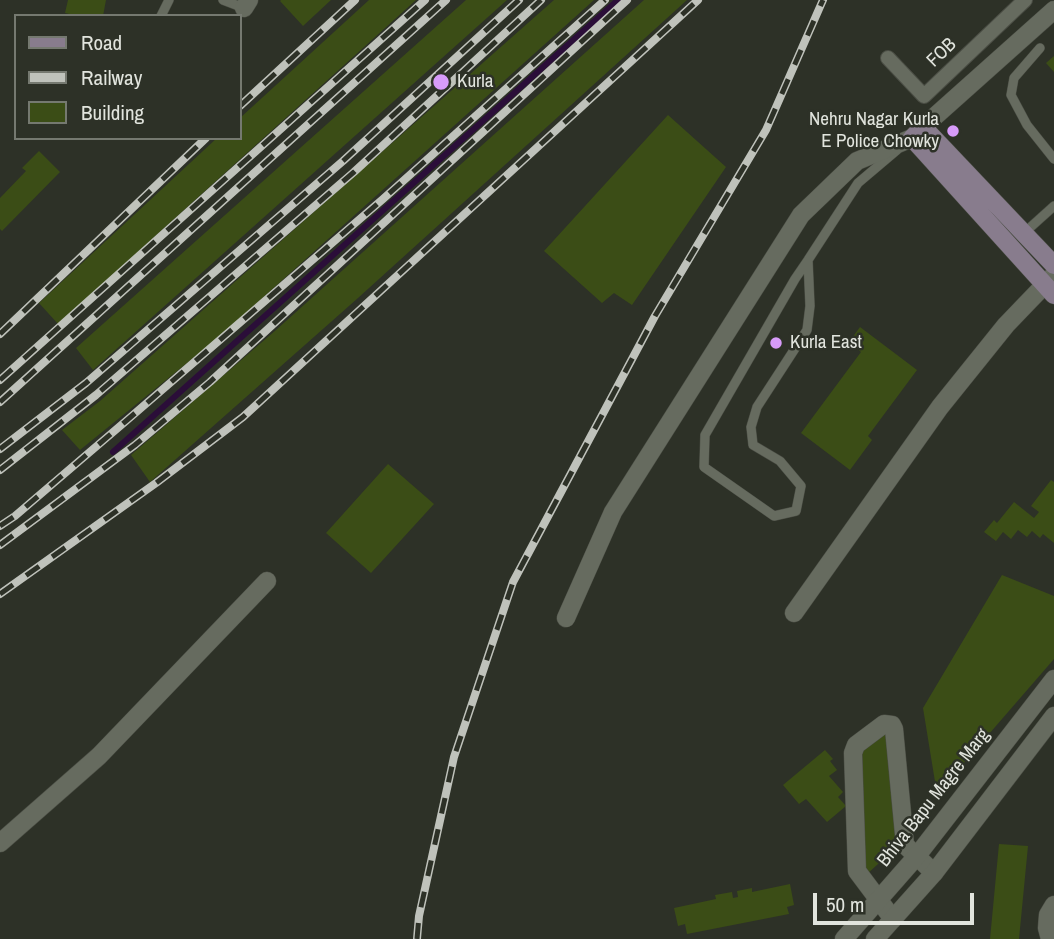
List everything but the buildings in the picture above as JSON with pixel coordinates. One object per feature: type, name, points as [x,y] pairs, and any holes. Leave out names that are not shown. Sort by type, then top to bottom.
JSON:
[{"type":"main road","points":[[917,133],[1024,233],[1054,265]]},
{"type":"main road","points":[[917,133],[1051,284]]},
{"type":"street","name":"FOB","points":[[888,58],[924,96],[1025,0]]},
{"type":"street","points":[[566,618],[613,512],[802,215],[857,162],[917,133],[1054,10]]},
{"type":"street","points":[[794,613],[940,407],[1006,326],[1051,284]]},
{"type":"street","points":[[0,843],[99,756],[267,581]]},
{"type":"street","name":"Bhiva Bapu Magre Marg","points":[[844,939],[916,857],[1054,679]]},
{"type":"street","points":[[862,918],[877,938],[934,873],[1054,716]]},
{"type":"street","points":[[893,919],[857,872],[853,753],[856,745],[884,724],[892,725],[894,729],[905,845],[934,873]]},
{"type":"street","points":[[1050,939],[1046,929],[1048,915],[1054,905]]},
{"type":"lane","points":[[223,0],[246,4]]},
{"type":"lane","points":[[1040,48],[1013,78],[1011,95],[1027,125],[1054,159]]},
{"type":"lane","points":[[807,260],[810,306],[807,330],[757,407],[751,427],[753,445],[780,461],[801,486],[796,511],[774,516],[704,467],[705,435],[807,260],[858,183],[917,133]]},
{"type":"lane","points":[[1024,233],[1054,206]]},
{"type":"waterway","points":[[113,452],[618,0]]},
{"type":"railway","points":[[242,104],[355,0]]},
{"type":"railway","points":[[0,380],[425,0]]},
{"type":"railway","points":[[0,402],[446,0]]},
{"type":"railway","points":[[0,449],[86,383],[343,161],[519,0]]},
{"type":"railway","points":[[0,470],[96,395],[354,172],[541,0]]},
{"type":"railway","points":[[0,526],[15,516],[383,199],[605,0]]},
{"type":"railway","points":[[0,545],[135,445],[210,382],[627,0]]},
{"type":"railway","points":[[0,594],[156,483],[243,417],[698,0]]},
{"type":"railway","points":[[417,939],[419,916],[454,757],[513,582],[655,316],[766,130],[823,0]]},
{"type":"railway","points":[[0,334],[204,140]]},
{"type":"place","name":"Kurla","points":[[441,82]]},
{"type":"place","name":"Nehru Nagar Kurla E Police Chowky","points":[[953,131]]},
{"type":"place","name":"Kurla East","points":[[776,343]]}]
